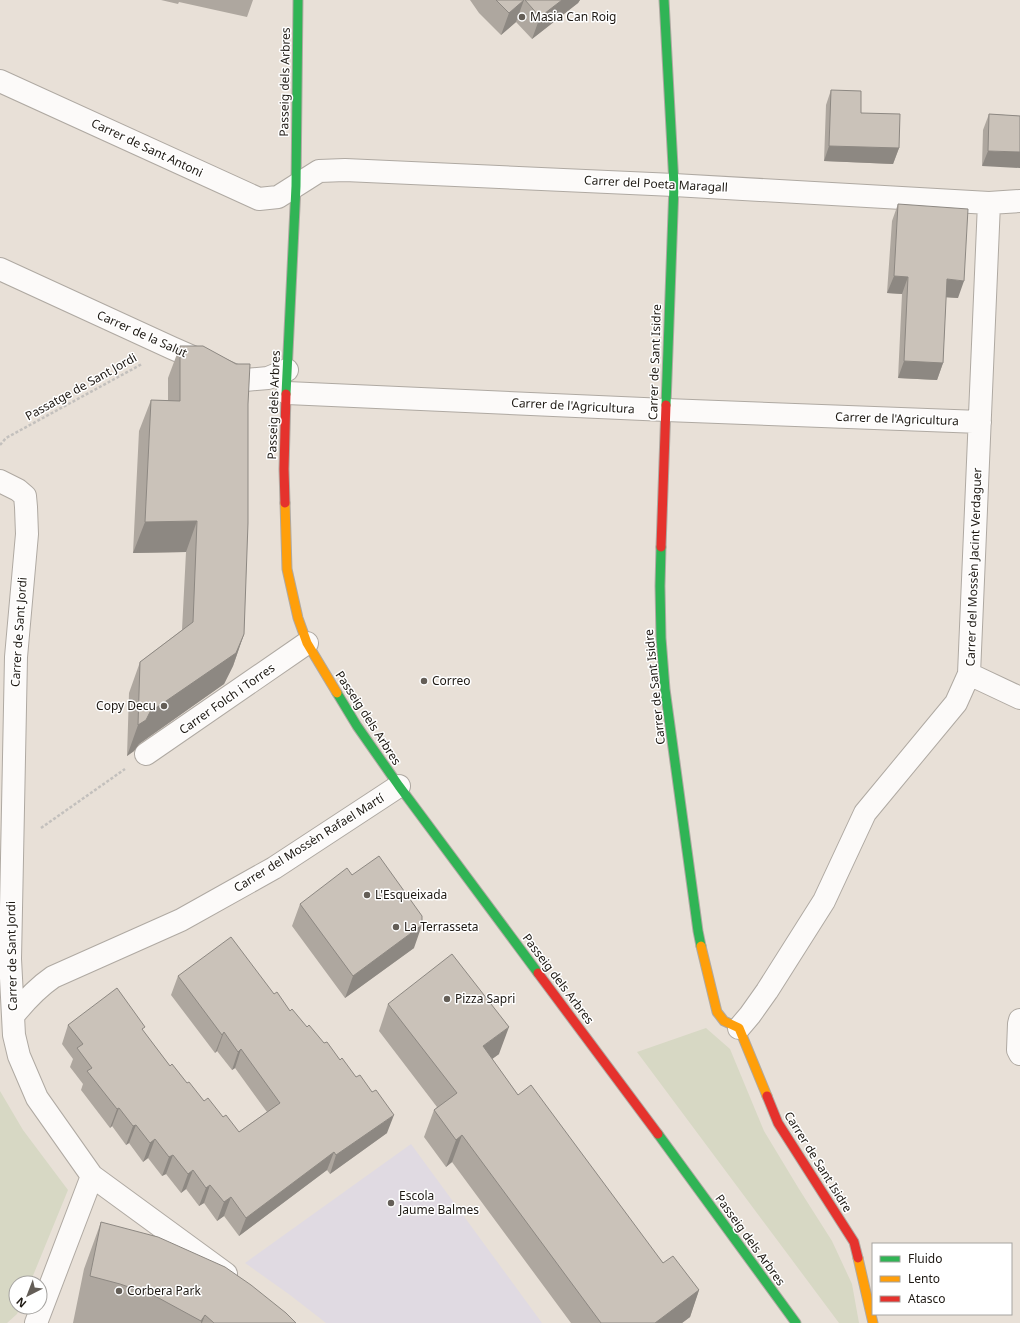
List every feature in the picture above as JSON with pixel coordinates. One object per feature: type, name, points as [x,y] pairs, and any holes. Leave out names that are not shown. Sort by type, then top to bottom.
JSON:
[{"type":"street","name":"Passeig dels Arbres","points":[[298,0],[296,186],[286,370],[287,394],[284,470],[287,569],[298,618],[307,643],[357,726],[399,786],[633,1100],[796,1323]]},
{"type":"street","name":"Carrer de Sant Isidre","points":[[664,0],[674,185],[660,586],[661,638],[665,689],[698,931],[718,1015],[724,1022],[739,1028],[778,1123],[854,1242],[873,1323]]},
{"type":"street","name":"Carrer de Sant Antoni","points":[[0,81],[259,199],[278,196],[296,186]]},
{"type":"street","name":"Carrer del Poeta Maragall","points":[[296,186],[319,171],[345,170],[674,185],[989,203],[1020,201]]},
{"type":"street","name":"Carrer del Mossèn Jacint Verdaguer","points":[[739,1028],[767,991],[824,901],[865,813],[956,703],[969,674],[989,203]]},
{"type":"street","name":"Carrer de la Salut","points":[[0,269],[245,380],[268,378],[286,370]]},
{"type":"street","name":"Carrer de l'Agricultura","points":[[287,394],[980,422]]},
{"type":"street","name":"Carrer de Sant Jordi","points":[[0,481],[18,490],[25,496],[27,534],[16,657],[10,959],[14,1035],[19,1056],[37,1098],[92,1176],[240,1285]]},
{"type":"street","name":"Carrer Folch i Torres","points":[[146,754],[307,643]]},
{"type":"street","points":[[969,674],[1020,698]]},
{"type":"street","name":"Carrer del Mossèn Rafael Martí","points":[[13,1016],[38,988],[53,977],[181,920],[274,868],[399,786]]},
{"type":"street","points":[[1020,1020],[1018,1024],[1018,1050],[1020,1054]]},
{"type":"street","points":[[36,1323],[92,1176]]},
{"type":"path","name":"Passatge de Sant Jordi","points":[[0,445],[6,438],[172,348]]},
{"type":"path","points":[[12,848],[146,754]]},
{"type":"shaded area","name":"Escola Jaume Balmes","points":[[411,1144],[542,1323],[326,1323],[245,1263]]},
{"type":"green space","points":[[706,1028],[730,1049],[764,1131],[832,1241],[852,1284],[859,1323],[839,1323],[637,1052]]},
{"type":"green space","points":[[0,1091],[23,1130],[68,1190],[33,1275],[8,1275],[8,1315],[16,1315],[7,1323],[0,1323]]},
{"type":"building","points":[[496,0],[524,0],[509,13]]},
{"type":"building","points":[[525,0],[562,0],[540,17]]},
{"type":"building","points":[[831,90],[861,91],[861,113],[900,114],[899,148],[829,146]]},
{"type":"building","points":[[989,114],[1020,116],[1020,152],[988,151]]},
{"type":"building","points":[[898,204],[968,209],[964,281],[947,279],[943,363],[904,361],[908,277],[894,276]]},
{"type":"building","points":[[180,346],[203,346],[236,364],[250,364],[248,404],[248,523],[244,634],[236,653],[150,712],[146,720],[138,725],[140,662],[193,622],[197,521],[145,522],[151,400],[180,401]]},
{"type":"building","points":[[379,856],[422,916],[422,925],[353,976],[300,904],[347,868],[352,875]]},
{"type":"building","points":[[231,937],[274,994],[277,992],[290,1011],[292,1009],[307,1027],[309,1025],[324,1043],[327,1042],[340,1060],[342,1058],[356,1077],[360,1075],[372,1092],[376,1090],[394,1115],[336,1155],[334,1152],[246,1218],[231,1197],[224,1202],[210,1185],[206,1188],[193,1170],[188,1174],[173,1155],[169,1157],[155,1139],[150,1143],[136,1125],[133,1126],[119,1108],[117,1109],[87,1071],[92,1068],[77,1048],[83,1044],[68,1025],[117,988],[145,1027],[142,1029],[170,1066],[172,1064],[204,1101],[208,1098],[223,1117],[226,1115],[239,1132],[280,1103],[241,1049],[238,1052],[224,1032],[222,1035],[178,976]]},
{"type":"building","points":[[452,954],[509,1027],[483,1046],[518,1095],[531,1085],[663,1263],[673,1256],[699,1290],[655,1323],[601,1323],[462,1135],[456,1140],[434,1110],[457,1093],[388,1004]]},
{"type":"building","points":[[101,1222],[158,1237],[225,1267],[251,1285],[296,1323],[214,1323],[205,1315],[201,1321],[155,1296],[90,1276]]},
{"type":"traffic: fast","points":[[286,394],[296,186],[298,0]]},
{"type":"traffic: fast","points":[[664,0],[674,185],[666,405]]},
{"type":"traffic: fast","points":[[661,547],[661,638],[665,689],[701,946]]},
{"type":"traffic: fast","points":[[337,693],[357,726],[399,786],[538,973]]},
{"type":"traffic: fast","points":[[658,1134],[796,1323]]},
{"type":"traffic: slow","points":[[285,503],[287,569],[298,618],[307,643],[337,693]]},
{"type":"traffic: slow","points":[[701,946],[717,1012],[724,1021],[739,1028],[767,1096]]},
{"type":"traffic: slow","points":[[858,1258],[873,1323]]},
{"type":"traffic: jam","points":[[285,503],[284,469],[286,394]]},
{"type":"traffic: jam","points":[[661,547],[666,405]]},
{"type":"traffic: jam","points":[[538,973],[658,1134]]},
{"type":"traffic: jam","points":[[767,1096],[778,1123],[854,1242],[858,1258]]},
{"type":"place","name":"Masia Can Roig","points":[[522,17]]},
{"type":"place","name":"Correo","points":[[424,681]]},
{"type":"place","name":"Copy Decu","points":[[164,706]]},
{"type":"place","name":"L'Esqueixada","points":[[367,895]]},
{"type":"place","name":"La Terrasseta","points":[[396,927]]},
{"type":"place","name":"Pizza Sapri","points":[[447,999]]},
{"type":"place","name":"Escola Jaume Balmes","points":[[391,1203]]},
{"type":"place","name":"Corbera Park","points":[[119,1291]]}]
